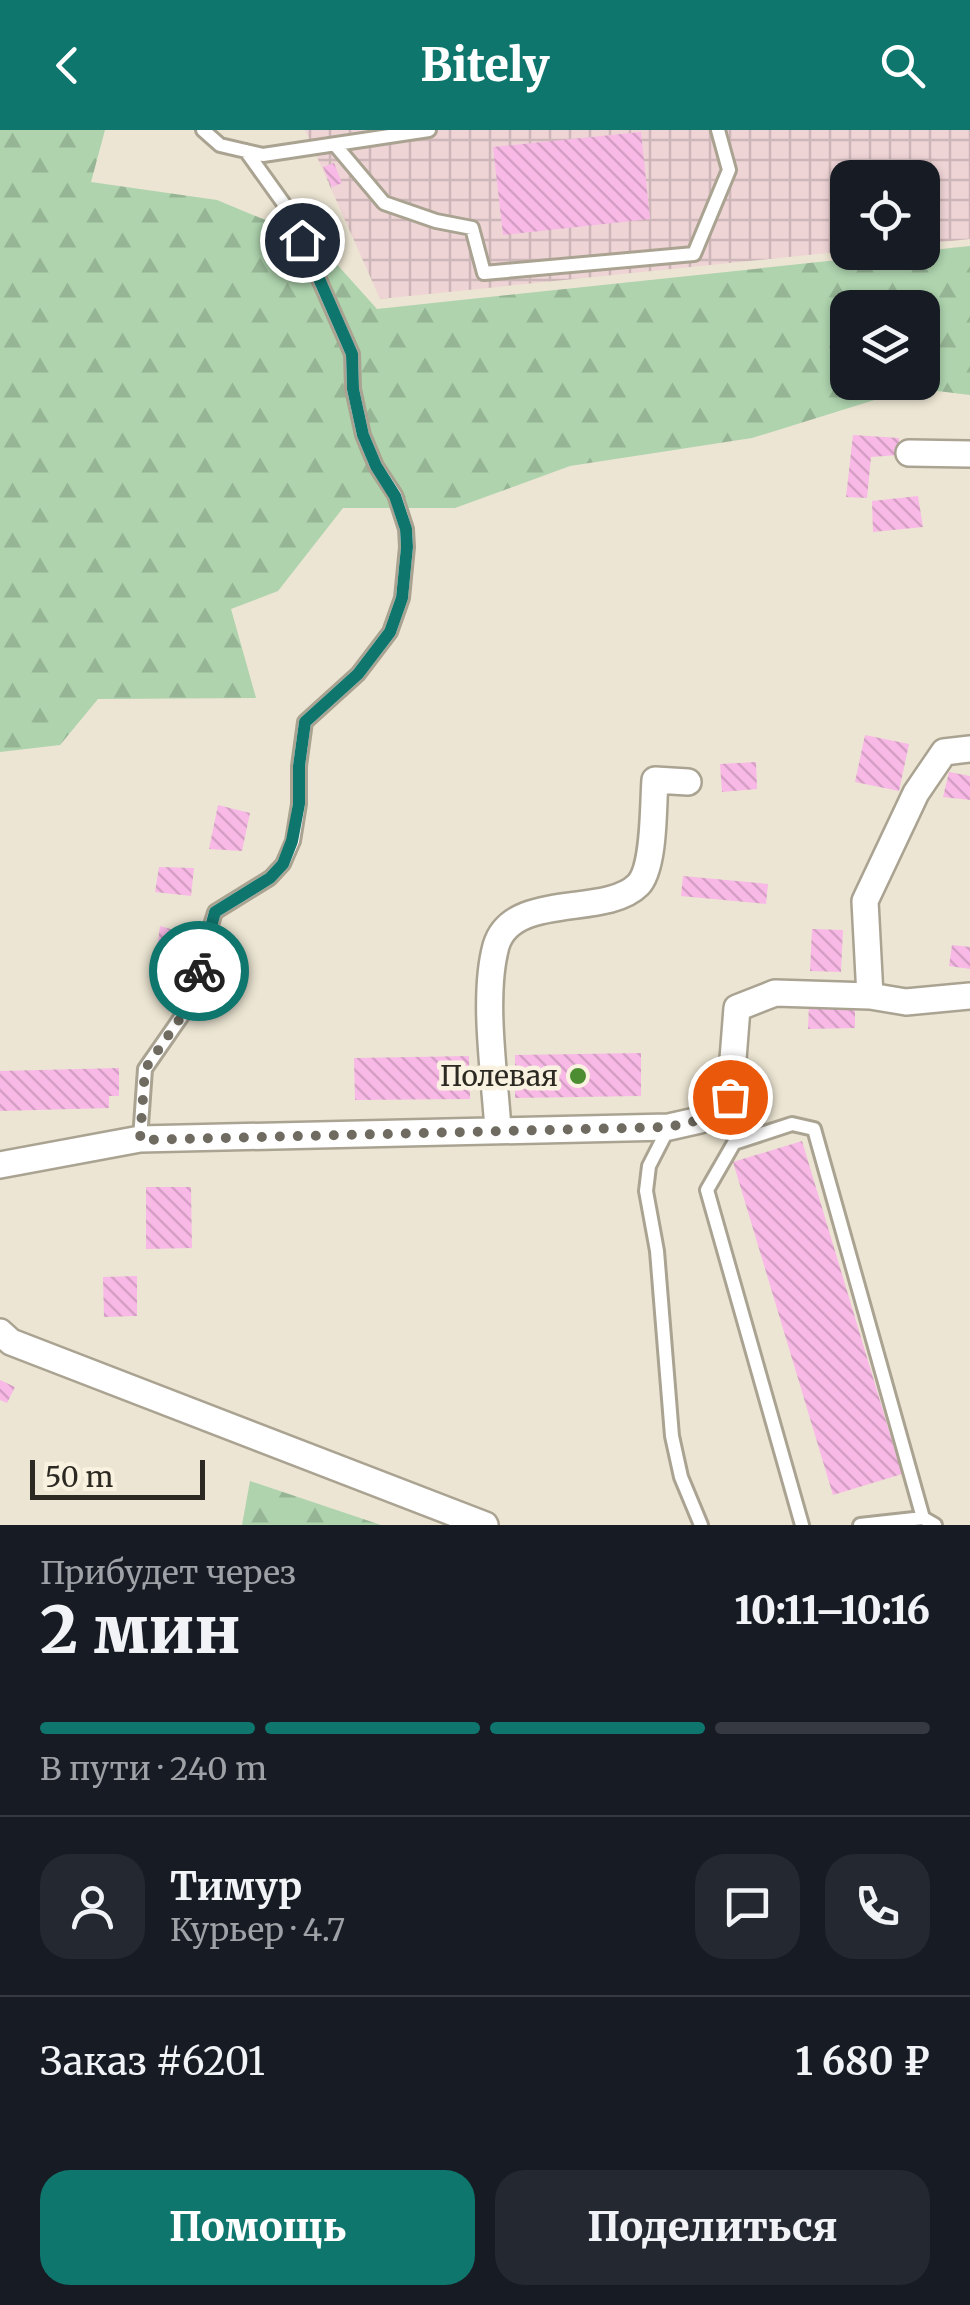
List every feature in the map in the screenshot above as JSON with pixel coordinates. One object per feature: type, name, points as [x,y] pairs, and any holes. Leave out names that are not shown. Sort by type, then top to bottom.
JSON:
[{"type":"street","points":[[909,454],[970,454]]},
{"type":"street","points":[[870,996],[865,901],[916,794],[944,752],[970,748]]},
{"type":"street","points":[[498,1130],[490,1002],[497,943],[512,924],[542,910],[613,899],[639,884],[648,862],[655,780],[688,782]]},
{"type":"street","points":[[0,1165],[140,1140],[669,1127],[700,1120],[730,1097],[737,1008],[776,993],[870,996],[906,1002],[970,996]]},
{"type":"street","points":[[0,1332],[11,1342],[485,1525]]},
{"type":"lane","points":[[202,130],[220,145],[264,155],[336,146],[381,133],[429,130]]},
{"type":"lane","points":[[336,146],[384,203],[472,228],[484,273],[694,254],[729,170],[718,130]]},
{"type":"lane","points":[[140,1140],[145,1069],[186,1010],[215,912],[270,878],[283,864],[299,804],[305,722],[375,654],[398,614],[406,572],[406,529],[395,496],[363,435],[353,389],[352,354],[289,211],[246,151]]},
{"type":"lane","points":[[802,1525],[707,1190],[734,1143],[792,1124],[814,1130],[929,1521],[860,1525]]},
{"type":"lane","points":[[669,1127],[648,1166],[646,1192],[657,1251],[672,1436],[682,1478],[701,1525]]},
{"type":"shaded area","points":[[305,130],[970,130],[970,239],[940,242],[940,160],[830,160],[830,253],[380,299]]},
{"type":"green space","points":[[0,130],[105,130],[91,182],[217,200],[316,241],[377,309],[830,261],[830,270],[940,270],[940,249],[970,246],[970,395],[940,391],[940,290],[830,290],[830,400],[874,400],[752,438],[570,466],[455,508],[343,508],[278,591],[231,609],[256,698],[98,699],[60,745],[0,752]]},
{"type":"green space","points":[[250,1481],[381,1525],[242,1525]]},
{"type":"building","points":[[641,132],[650,219],[503,235],[493,147]]},
{"type":"building","points":[[334,163],[342,183],[332,187],[323,167]]},
{"type":"building","points":[[853,435],[899,438],[899,455],[871,457],[867,498],[846,497]]},
{"type":"building","points":[[918,496],[923,527],[873,532],[872,501]]},
{"type":"building","points":[[865,735],[909,744],[899,791],[855,782]]},
{"type":"building","points":[[756,762],[757,789],[722,792],[720,764]]},
{"type":"building","points":[[949,772],[970,776],[970,800],[943,797]]},
{"type":"building","points":[[218,805],[250,813],[242,851],[209,849]]},
{"type":"building","points":[[159,867],[194,868],[191,896],[155,892]]},
{"type":"building","points":[[683,876],[768,884],[766,904],[681,896]]},
{"type":"building","points":[[160,926],[188,934],[188,973],[154,973]]},
{"type":"building","points":[[812,929],[843,930],[841,972],[810,971]]},
{"type":"building","points":[[952,945],[970,947],[970,969],[949,966]]},
{"type":"building","points":[[809,1004],[855,1008],[855,1028],[808,1029]]},
{"type":"building","name":"Полевая","points":[[641,1053],[641,1096],[515,1098],[515,1055]]},
{"type":"building","points":[[469,1056],[470,1099],[355,1100],[354,1058]]},
{"type":"building","points":[[119,1068],[119,1096],[109,1096],[109,1108],[0,1111],[0,1071]]},
{"type":"building","points":[[802,1141],[902,1474],[833,1495],[733,1162]]},
{"type":"building","points":[[146,1187],[191,1187],[192,1248],[146,1249]]},
{"type":"building","points":[[137,1276],[137,1316],[104,1317],[103,1277]]},
{"type":"building","points":[[0,1380],[15,1387],[7,1403],[0,1400]]},
{"type":"way so far","points":[[199,971],[186,1010],[145,1069],[140,1140],[669,1127],[700,1120],[730,1097]]},
{"type":"place","name":"Полевая","points":[[578,1076]]},
{"type":"route","points":[[199,971],[215,912],[270,878],[283,864],[299,804],[305,722],[358,674],[390,632],[398,614],[406,572],[406,529],[395,496],[363,435],[353,389],[352,354],[302,240]]}]
